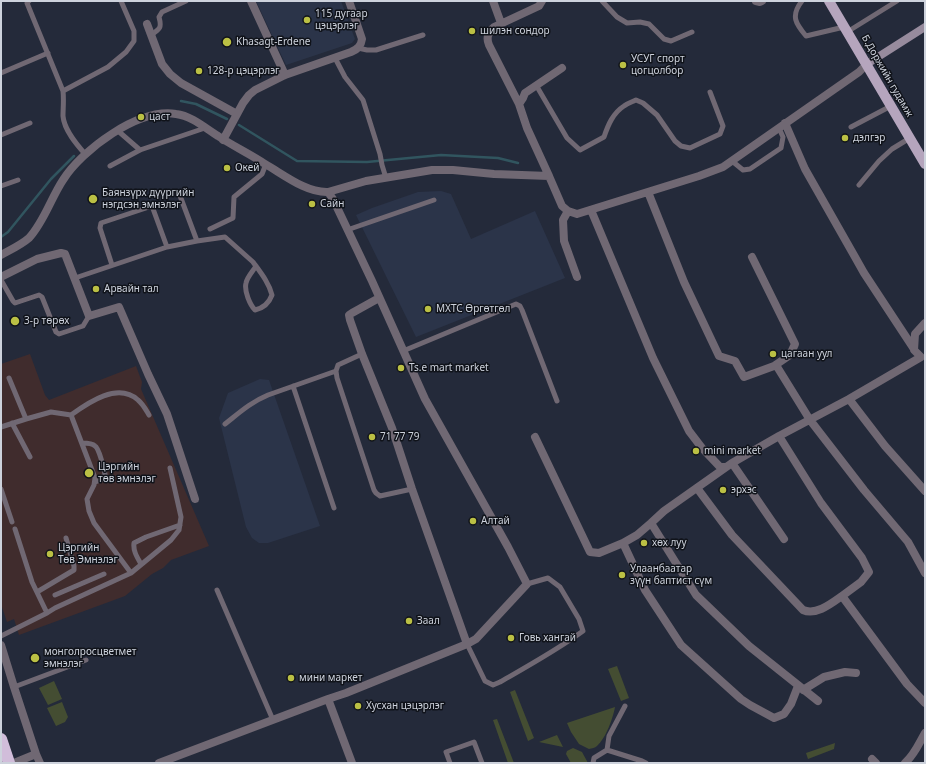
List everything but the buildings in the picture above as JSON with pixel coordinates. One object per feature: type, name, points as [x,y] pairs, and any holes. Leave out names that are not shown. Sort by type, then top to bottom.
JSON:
[{"type":"highway","points":[[1,739],[9,763]]},
{"type":"main road","name":"Б.Доржийн гудамж","points":[[829,1],[925,164]]},
{"type":"main road","points":[[866,64],[925,27]]},
{"type":"street","points":[[251,1],[285,75]]},
{"type":"street","points":[[223,140],[246,99],[253,91],[285,75],[353,51],[361,45],[362,39],[348,1]]},
{"type":"street","points":[[493,1],[501,23]]},
{"type":"street","points":[[542,1],[539,6],[494,27],[489,31],[487,40],[518,104],[527,128],[562,206],[568,211],[576,214],[724,167],[858,72],[866,64]]},
{"type":"street","points":[[756,1],[762,1]]},
{"type":"street","points":[[147,24],[162,64],[166,70],[181,83],[237,114]]},
{"type":"street","points":[[518,104],[525,93],[562,68]]},
{"type":"street","points":[[1,256],[29,238],[63,180],[102,140],[117,130],[142,118],[163,113],[175,113],[187,116],[223,140],[304,186],[318,191],[328,192],[366,181],[443,169],[494,174],[549,176]]},
{"type":"street","points":[[535,437],[590,552],[599,553],[623,543],[636,535],[651,524],[664,511],[728,465],[779,436],[923,360],[914,350],[864,273],[805,169],[782,125]]},
{"type":"street","points":[[159,763],[346,693],[467,644],[476,639],[528,584],[424,399],[378,298],[372,281],[328,192]]},
{"type":"street","points":[[648,192],[684,282],[719,356],[735,361],[744,377],[774,366],[790,355],[795,344],[752,257]]},
{"type":"street","points":[[591,210],[653,358],[689,431],[702,448],[720,467],[728,465]]},
{"type":"street","points":[[568,211],[563,220],[564,241],[576,277]]},
{"type":"street","points":[[1,278],[37,259],[61,253],[64,254],[75,278],[89,316],[119,307],[167,414],[195,499]]},
{"type":"street","points":[[378,298],[352,313],[349,316],[350,320],[392,428],[467,644]]},
{"type":"street","points":[[914,350],[915,334],[925,323]]},
{"type":"street","points":[[776,364],[810,420],[864,490],[908,542],[925,573]]},
{"type":"street","points":[[849,399],[884,446],[925,491]]},
{"type":"street","points":[[696,488],[732,535],[803,610],[808,612],[826,607],[861,582],[870,572],[862,558],[821,503],[779,436]]},
{"type":"street","points":[[728,465],[784,539]]},
{"type":"street","points":[[651,524],[696,595],[749,646],[818,702]]},
{"type":"street","points":[[623,543],[645,590],[681,645],[741,699],[750,705],[774,718],[784,714],[800,688],[824,677],[845,672],[856,673]]},
{"type":"street","points":[[842,596],[907,684],[925,703]]},
{"type":"street","points":[[1,645],[40,763]]},
{"type":"street","points":[[328,699],[352,763]]},
{"type":"street","points":[[905,763],[911,758],[925,734]]},
{"type":"street","points":[[14,763],[36,754]]},
{"type":"lane","points":[[29,1],[27,3],[63,91],[63,118],[65,126],[74,141],[86,155]]},
{"type":"lane","points":[[63,91],[108,67],[126,52],[134,41],[134,32],[121,1]]},
{"type":"lane","points":[[151,35],[161,26],[159,17],[162,12],[186,1]]},
{"type":"lane","points":[[602,1],[617,17],[628,23],[640,22],[649,24],[664,39],[671,41],[692,32]]},
{"type":"lane","points":[[802,1],[798,5],[795,17],[799,27],[806,36],[846,29],[897,1]]},
{"type":"lane","points":[[358,48],[376,50],[423,35]]},
{"type":"lane","points":[[1,73],[48,53]]},
{"type":"lane","points":[[335,58],[345,77],[363,100],[386,178]]},
{"type":"lane","points":[[536,85],[567,138],[580,150],[604,137],[607,126],[613,116],[624,106],[636,100],[643,103],[657,115],[675,141],[681,146],[690,148],[720,134],[723,126],[710,92]]},
{"type":"lane","points":[[851,127],[891,106]]},
{"type":"lane","points":[[1,135],[30,123]]},
{"type":"lane","points":[[732,161],[743,170],[750,169],[781,148],[783,137],[782,125]]},
{"type":"lane","points":[[110,166],[140,150],[205,128]]},
{"type":"lane","points":[[117,130],[140,150]]},
{"type":"lane","points":[[859,185],[892,149],[910,138]]},
{"type":"lane","points":[[210,229],[233,218],[234,197],[262,174],[266,164]]},
{"type":"lane","points":[[1,186],[18,180]]},
{"type":"lane","points":[[180,193],[197,241]]},
{"type":"lane","points":[[347,230],[434,200]]},
{"type":"lane","points":[[112,266],[100,228],[102,223],[152,206],[166,247]]},
{"type":"lane","points":[[75,278],[166,247],[225,237],[253,262],[256,266],[270,286],[272,295],[269,302],[260,309],[255,310],[253,309],[247,296],[246,284],[256,266]]},
{"type":"lane","points":[[1,278],[15,303],[39,295],[42,297],[56,332],[59,334],[83,326],[89,316]]},
{"type":"lane","points":[[403,351],[516,304],[520,306],[522,310],[558,401]]},
{"type":"lane","points":[[362,354],[338,365],[336,371],[337,378],[376,494],[380,496],[412,488]]},
{"type":"lane","points":[[225,424],[257,399],[336,371]]},
{"type":"lane","points":[[9,378],[26,420]]},
{"type":"lane","points":[[293,386],[334,508]]},
{"type":"lane","points":[[1,427],[50,412],[71,415],[93,400],[109,394],[123,392],[134,396],[139,400],[150,415]]},
{"type":"lane","points":[[71,415],[95,482],[87,499],[89,511],[94,523],[130,573]]},
{"type":"lane","points":[[12,424],[30,457]]},
{"type":"lane","points":[[82,443],[95,445],[98,448],[105,474],[101,480],[95,482]]},
{"type":"lane","points":[[1,636],[55,608],[130,573],[171,540],[179,530],[181,517],[170,468]]},
{"type":"lane","points":[[1,489],[12,522]]},
{"type":"lane","points":[[141,564],[133,548],[134,543],[146,537],[180,525]]},
{"type":"lane","points":[[15,529],[32,582],[47,613]]},
{"type":"lane","points":[[37,592],[74,570],[66,538]]},
{"type":"lane","points":[[56,595],[104,574]]},
{"type":"lane","points":[[467,644],[486,681],[493,685],[556,649],[583,630],[579,619],[560,586],[548,578],[528,584]]},
{"type":"lane","points":[[76,586],[80,596]]},
{"type":"lane","points":[[217,590],[273,720]]},
{"type":"lane","points":[[14,686],[86,660]]},
{"type":"lane","points":[[607,750],[609,736],[625,706]]},
{"type":"lane","points":[[450,763],[446,752],[474,742],[482,763]]},
{"type":"lane","points":[[593,763],[594,758],[607,750],[646,763]]},
{"type":"shaded area","name":"115 дугаар цэцэрлэг","points":[[256,1],[341,1],[355,39],[352,43],[286,65]]},
{"type":"shaded area","points":[[441,191],[451,194],[471,239],[535,211],[565,278],[416,337],[356,215],[418,192]]},
{"type":"shaded area","name":"Цэргийн төв эмнэлэг","points":[[30,354],[45,395],[49,400],[136,366],[142,382],[141,389],[209,546],[171,560],[163,568],[152,574],[125,596],[19,635],[14,619],[7,622],[1,604],[1,364]]},
{"type":"shaded area","points":[[260,379],[269,380],[320,526],[268,543],[259,543],[252,538],[246,527],[219,418],[228,393]]},
{"type":"green space","points":[[617,666],[629,698],[621,701],[608,669]]},
{"type":"green space","points":[[54,681],[62,699],[48,705],[39,688]]},
{"type":"green space","points":[[515,690],[534,738],[528,741],[510,692]]},
{"type":"green space","points":[[62,702],[68,717],[65,722],[56,726],[47,708]]},
{"type":"green space","points":[[615,707],[609,728],[597,746],[589,749],[579,744],[567,723]]},
{"type":"green space","points":[[497,719],[514,763],[508,763],[493,720]]},
{"type":"green space","points":[[557,735],[563,747],[539,742]]},
{"type":"green space","points":[[835,743],[834,749],[808,759],[806,753]]},
{"type":"green space","points":[[573,748],[582,752],[588,763],[571,763],[566,754],[567,751]]},
{"type":"waterway","points":[[181,101],[196,104],[227,119]]},
{"type":"waterway","points":[[239,125],[297,161],[367,162],[441,155],[498,158],[518,163]]},
{"type":"waterway","points":[[1,237],[8,232],[51,179],[74,156]]},
{"type":"place","name":"115 дугаар цэцэрлэг","points":[[307,20]]},
{"type":"place","name":"шилэн сондор","points":[[472,31]]},
{"type":"place","name":"Khasagt-Erdene","points":[[227,42]]},
{"type":"place","name":"УСУГ спорт цогцолбор","points":[[623,65]]},
{"type":"place","name":"128-р цэцэрлэг","points":[[199,71]]},
{"type":"place","name":"цаст","points":[[141,117]]},
{"type":"place","name":"дэлгэр","points":[[845,138]]},
{"type":"place","name":"Окей","points":[[227,168]]},
{"type":"place","name":"Баянзүрх дүүргийн нэгдсэн эмнэлэг","points":[[93,199]]},
{"type":"place","name":"Сайн","points":[[312,204]]},
{"type":"place","name":"Арвайн тал","points":[[96,289]]},
{"type":"place","name":"МХТС Өргөтгөл","points":[[428,309]]},
{"type":"place","name":"3-р төрөх","points":[[15,321]]},
{"type":"place","name":"цагаан уул","points":[[773,354]]},
{"type":"place","name":"Ts.e mart market","points":[[401,368]]},
{"type":"place","name":"71 77 79","points":[[372,437]]},
{"type":"place","name":"mini market","points":[[696,451]]},
{"type":"place","name":"Цэргийн төв эмнэлэг","points":[[89,473]]},
{"type":"place","name":"эрхэс","points":[[723,490]]},
{"type":"place","name":"Алтай","points":[[473,521]]},
{"type":"place","name":"хөх луу","points":[[644,543]]},
{"type":"place","name":"Цэргийн Төв Эмнэлэг","points":[[50,554]]},
{"type":"place","name":"Улаанбаатар зүүн баптист сүм","points":[[622,575]]},
{"type":"place","name":"Заал","points":[[409,621]]},
{"type":"place","name":"Говь хангай","points":[[511,638]]},
{"type":"place","name":"монголросцветмет эмнэлэг","points":[[35,658]]},
{"type":"place","name":"мини маркет","points":[[291,678]]},
{"type":"place","name":"Хусхан цэцэрлэг","points":[[358,706]]}]
